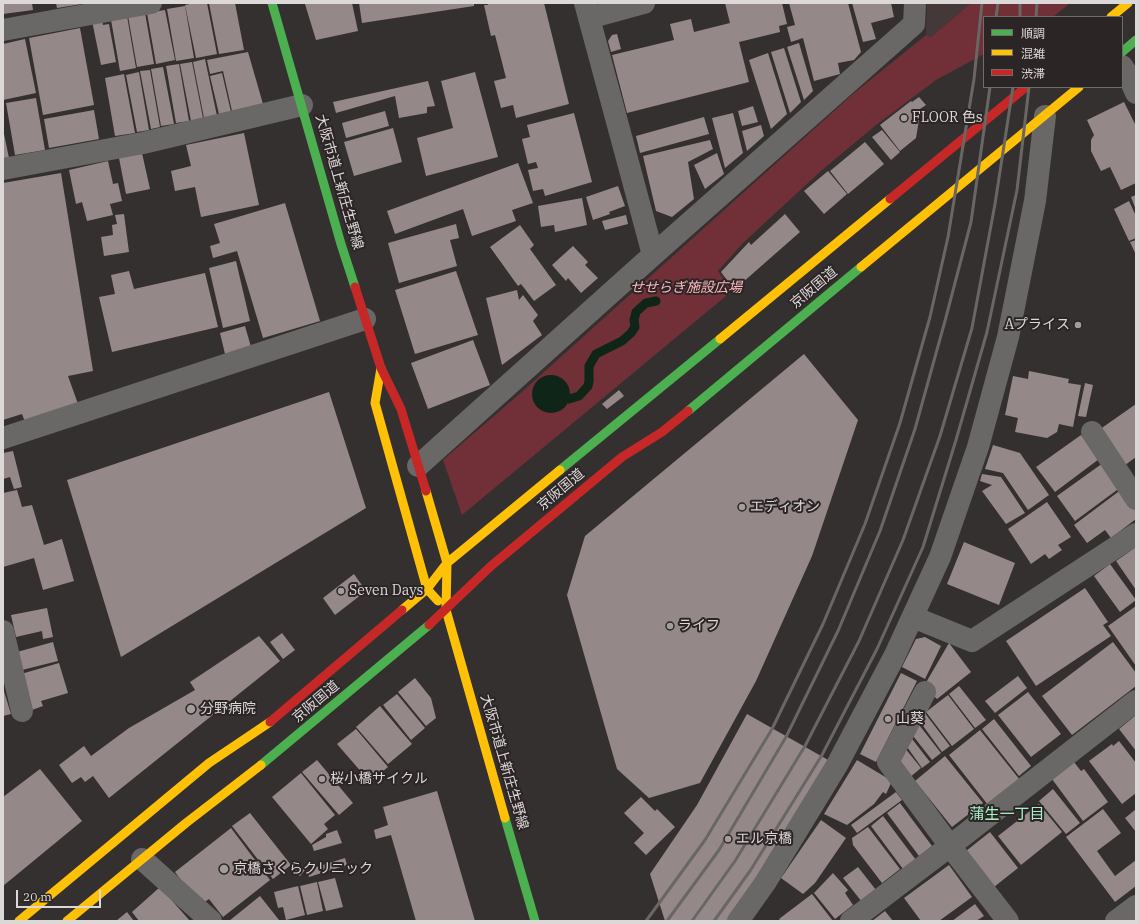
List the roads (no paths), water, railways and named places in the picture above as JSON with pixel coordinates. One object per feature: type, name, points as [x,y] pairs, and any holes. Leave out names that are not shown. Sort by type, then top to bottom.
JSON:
[{"type":"main road","name":"大阪市道上新庄生野線","points":[[272,3],[341,244],[381,368],[401,409],[447,563],[446,610],[535,921]]},
{"type":"main road","points":[[1112,16],[1128,3]]},
{"type":"main road","points":[[1123,51],[1136,40]]},
{"type":"main road","name":"京阪国道","points":[[19,921],[210,763],[266,724],[427,589],[447,563],[1025,88]]},
{"type":"main road","name":"京阪国道","points":[[67,921],[142,859],[279,751],[398,652],[446,610],[491,566],[622,457],[662,432],[1078,88]]},
{"type":"main road","name":"大阪市道上新庄生野線","points":[[381,368],[375,404],[427,589],[446,610]]},
{"type":"street","points":[[3,30],[150,3]]},
{"type":"street","points":[[644,3],[587,10],[653,254]]},
{"type":"street","points":[[418,466],[653,254],[914,24],[915,3]]},
{"type":"street","points":[[1123,68],[1136,93]]},
{"type":"street","points":[[3,169],[143,143],[302,105]]},
{"type":"street","points":[[738,921],[765,883],[837,765],[913,617],[940,557],[978,447],[1006,344],[1035,201],[1045,116]]},
{"type":"street","points":[[3,438],[366,320]]},
{"type":"street","points":[[1092,432],[1136,499]]},
{"type":"street","points":[[913,617],[972,641],[1136,534]]},
{"type":"street","points":[[3,631],[22,711]]},
{"type":"street","points":[[925,692],[888,762],[1008,921]]},
{"type":"street","points":[[851,921],[1136,701]]},
{"type":"street","points":[[142,859],[211,921]]},
{"type":"street","points":[[1116,921],[1136,906]]},
{"type":"waterway","points":[[569,399],[579,396],[588,386],[589,366],[596,354],[622,341],[635,327],[634,320],[636,312],[646,303],[656,301]]},
{"type":"railway","points":[[646,921],[705,840],[772,729],[823,624],[865,524],[900,423],[930,317],[948,237],[974,79],[982,3]]},
{"type":"railway","points":[[996,16],[998,3]]},
{"type":"railway","points":[[1020,3],[1020,16]]},
{"type":"railway","points":[[1036,16],[1037,3]]},
{"type":"railway","points":[[667,921],[719,850],[786,737],[838,631],[880,531],[915,429],[971,222],[990,88]]},
{"type":"railway","points":[[692,921],[735,861],[805,746],[859,641],[903,540],[940,436],[972,328],[995,204],[1013,88]]},
{"type":"railway","points":[[714,921],[750,871],[822,755],[877,649],[923,547],[987,332],[1017,190],[1029,88]]},
{"type":"place","name":"FLOOR 色s","points":[[904,118]]},
{"type":"place","name":"Aプライス","points":[[1078,325]]},
{"type":"place","name":"エディオン","points":[[742,507]]},
{"type":"place","name":"Seven Days","points":[[341,591]]},
{"type":"place","name":"ライフ","points":[[670,626]]},
{"type":"place","name":"分野病院","points":[[191,709]]},
{"type":"place","name":"山葵","points":[[888,719]]},
{"type":"place","name":"桜小橋サイクル","points":[[322,779]]},
{"type":"place","name":"エル京橋","points":[[728,839]]},
{"type":"place","name":"京橋さくらクリニック","points":[[224,869]]},
{"type":"district","name":"蒲生一丁目","points":[[1007,815]]},
{"type":"park label","name":"せせらぎ施設広場","points":[[686,288]]}]
